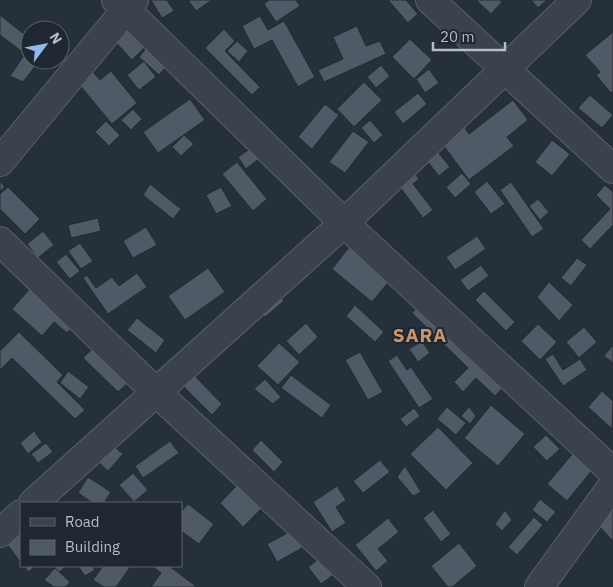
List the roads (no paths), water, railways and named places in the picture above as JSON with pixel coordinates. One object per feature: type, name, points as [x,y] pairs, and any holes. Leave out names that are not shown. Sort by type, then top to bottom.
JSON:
[{"type":"street","points":[[430,0],[613,170]]},
{"type":"street","points":[[34,502],[344,223],[578,0]]},
{"type":"street","points":[[0,162],[126,3],[344,223],[613,472]]},
{"type":"street","points":[[0,241],[157,392],[367,587]]},
{"type":"street","points":[[539,587],[613,485]]},
{"type":"street","points":[[0,533],[20,515]]},
{"type":"district","name":"SARA","points":[[420,335]]}]
